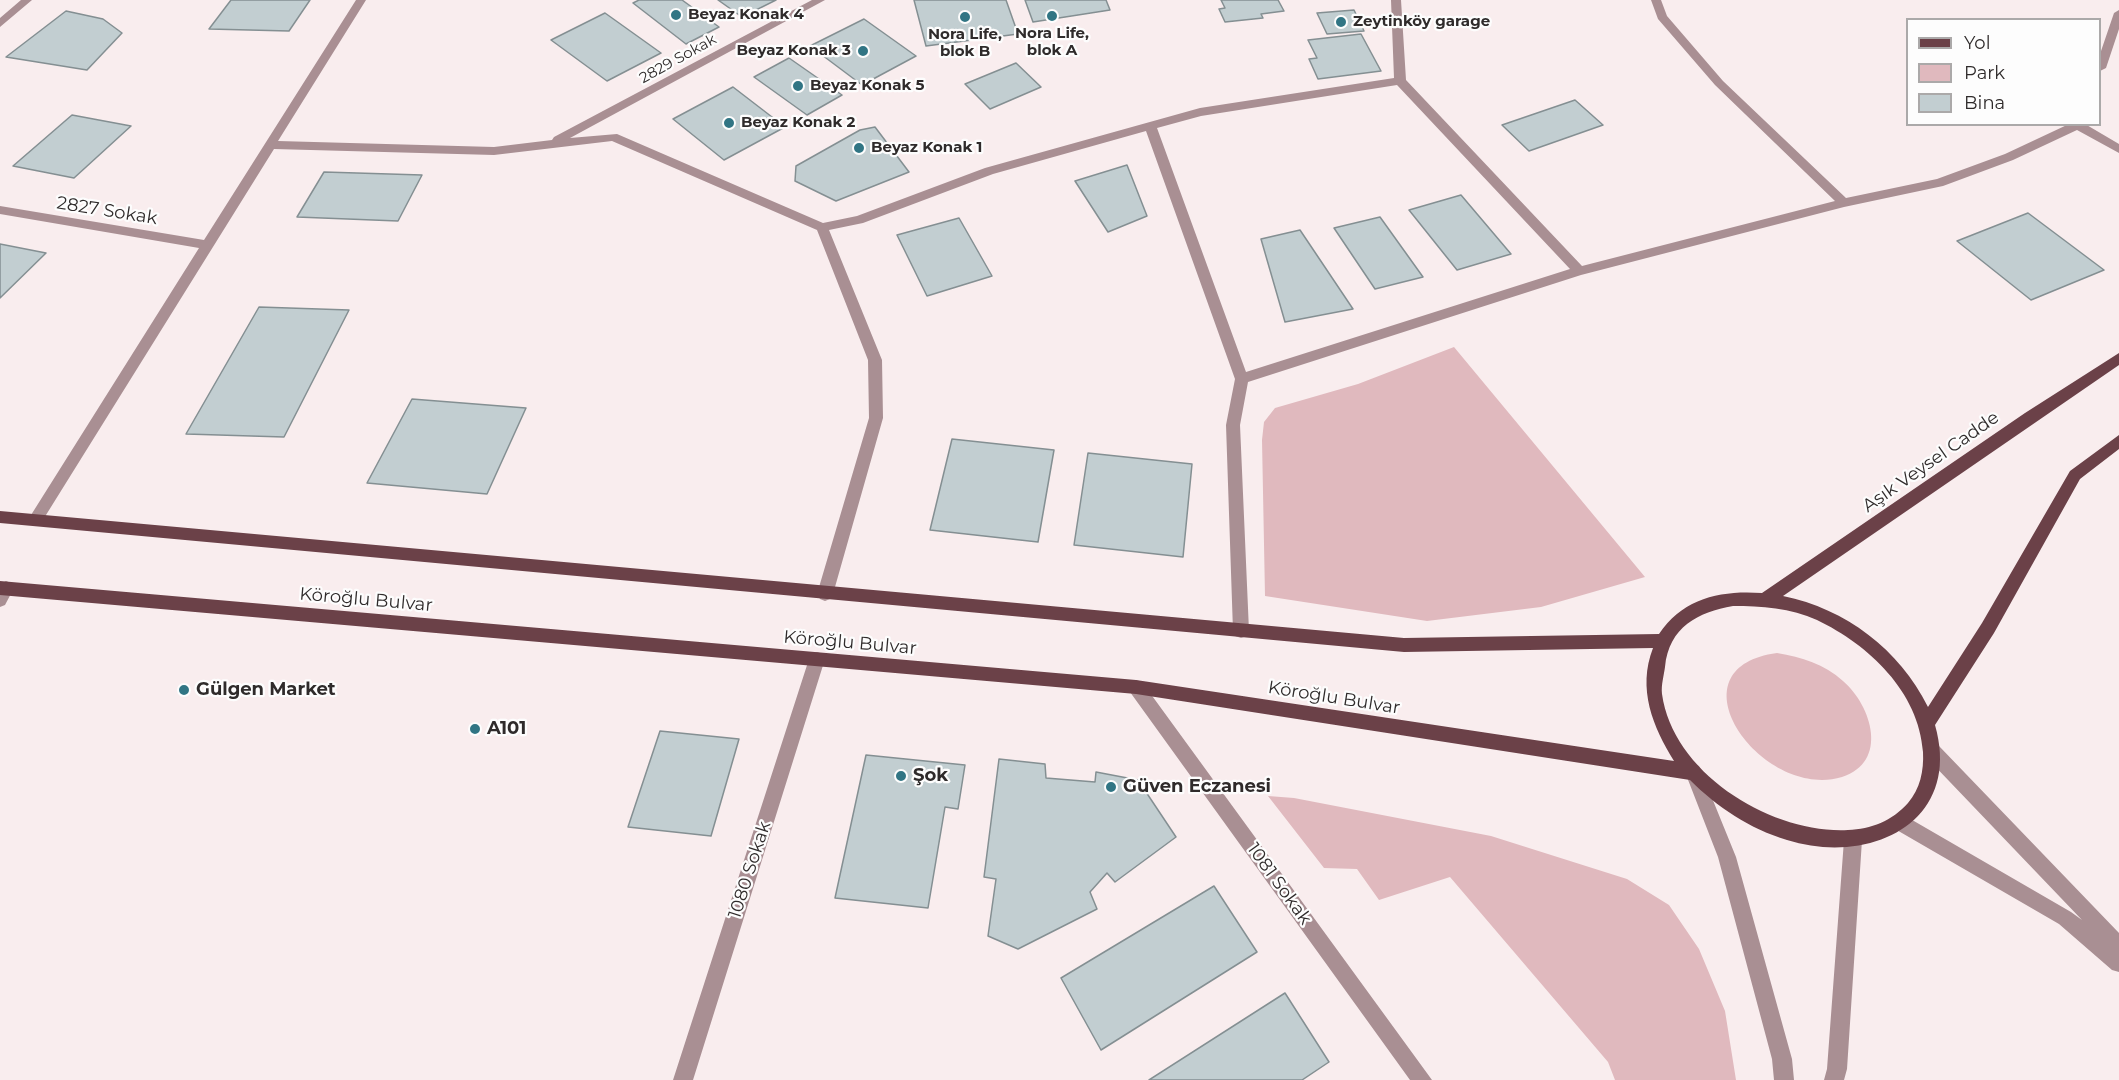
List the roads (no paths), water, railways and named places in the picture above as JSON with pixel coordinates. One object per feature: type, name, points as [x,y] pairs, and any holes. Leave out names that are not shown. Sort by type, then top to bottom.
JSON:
[{"type":"main road","name":"Aşık Veysel Cadde","points":[[1766,599],[2119,358]]},
{"type":"main road","points":[[1927,722],[1988,628],[2075,475],[2119,441]]},
{"type":"main road","points":[[0,517],[1404,645],[1662,641]]},
{"type":"main road","name":"Köroğlu Bulvar","points":[[2,592],[1136,687],[1693,772]]},
{"type":"main road","points":[[1733,599],[1766,599],[1811,611],[1833,620],[1863,639],[1898,674],[1913,693],[1927,722],[1933,752],[1931,780],[1920,804],[1901,823],[1879,834],[1853,840],[1811,839],[1768,826],[1727,803],[1693,772],[1669,738],[1656,703],[1653,669],[1662,641],[1679,620],[1704,606],[1733,599]]},
{"type":"street","points":[[0,24],[27,0]]},
{"type":"street","points":[[36,519],[361,0]]},
{"type":"street","name":"2829 Sokak","points":[[550,144],[820,0]]},
{"type":"street","points":[[1396,0],[1400,81],[1579,271]]},
{"type":"street","points":[[1656,0],[1662,17],[1719,83],[1844,202]]},
{"type":"street","points":[[2101,65],[2119,13]]},
{"type":"street","points":[[271,145],[494,151],[614,137],[822,227],[859,220],[989,171],[1200,112],[1400,81]]},
{"type":"street","points":[[1150,125],[1242,379],[1233,425],[1242,631]]},
{"type":"street","points":[[1242,379],[1579,271],[1844,202],[1939,183],[2077,126]]},
{"type":"street","points":[[2081,126],[2119,149]]},
{"type":"street","name":"2827 Sokak","points":[[0,210],[209,245]]},
{"type":"street","points":[[822,227],[875,360],[876,418],[825,594]]},
{"type":"street","name":"1080 Sokak","points":[[683,1080],[817,659]]},
{"type":"street","name":"1081 Sokak","points":[[1136,687],[1422,1080]]},
{"type":"street","points":[[1933,752],[2119,946]]},
{"type":"street","points":[[1693,772],[1727,857],[1782,1059],[1784,1080]]},
{"type":"street","points":[[1901,823],[2065,918],[2119,963]]},
{"type":"street","points":[[1834,1080],[1837,1069],[1853,840]]},
{"type":"place","name":"Beyaz Konak 4","points":[[676,15]]},
{"type":"place","name":"Nora Life, blok A","points":[[1052,16]]},
{"type":"place","name":"Nora Life, blok B","points":[[965,17]]},
{"type":"place","name":"Zeytinköy garage","points":[[1341,22]]},
{"type":"place","name":"Beyaz Konak 3","points":[[863,51]]},
{"type":"place","name":"Beyaz Konak 5","points":[[798,86]]},
{"type":"place","name":"Beyaz Konak 2","points":[[729,123]]},
{"type":"place","name":"Beyaz Konak 1","points":[[859,148]]},
{"type":"place","name":"Gülgen Market","points":[[184,690]]},
{"type":"place","name":"A101","points":[[475,729]]},
{"type":"place","name":"Şok","points":[[901,776]]},
{"type":"place","name":"Güven Eczanesi","points":[[1111,787]]}]
